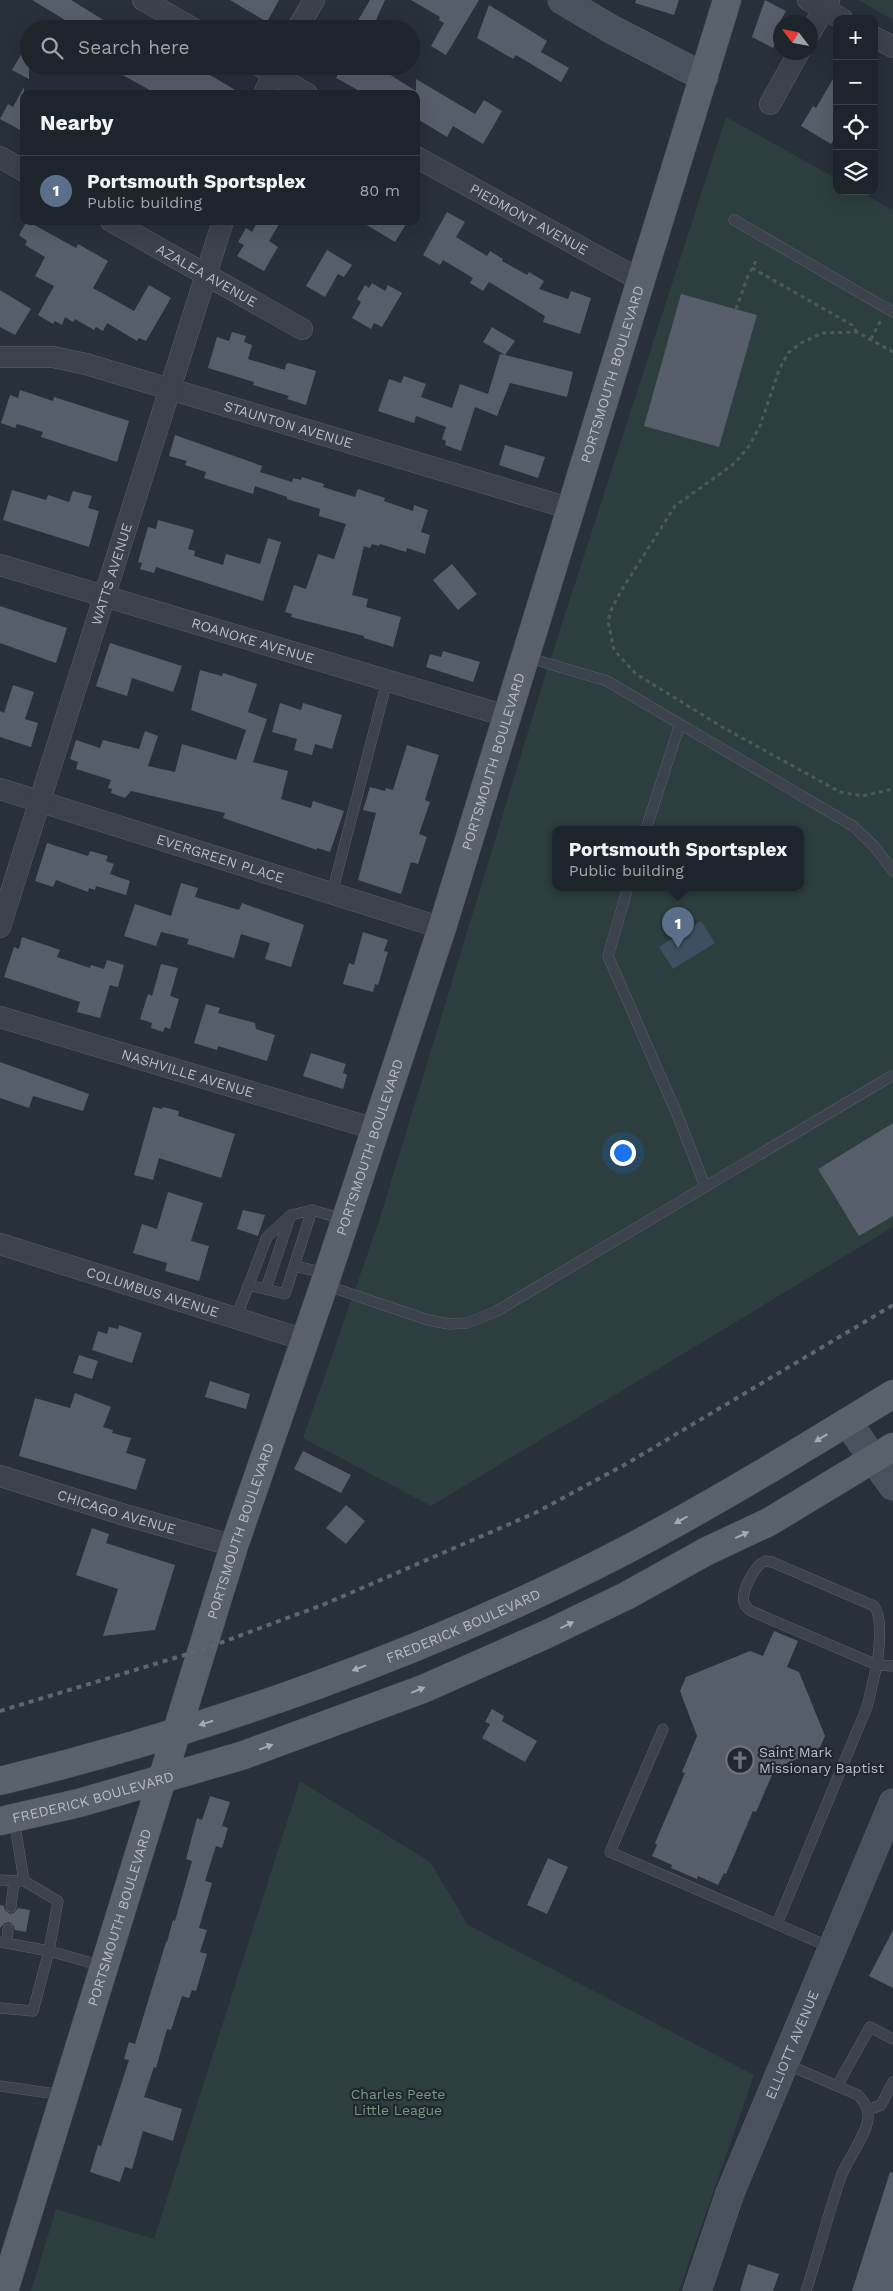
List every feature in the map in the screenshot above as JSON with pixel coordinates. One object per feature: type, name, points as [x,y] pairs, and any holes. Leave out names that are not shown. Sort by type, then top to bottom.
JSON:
[{"type":"main road","name":"PORTSMOUTH BOULEVARD","points":[[4,2291],[234,1546],[346,1220],[442,928],[727,0]]},
{"type":"main road","name":"FREDERICK BOULEVARD","points":[[0,1782],[176,1732],[316,1685],[410,1648],[516,1602],[624,1551],[730,1493],[893,1394]]},
{"type":"main road","name":"FREDERICK BOULEVARD","points":[[7,1820],[79,1803],[241,1756],[423,1689],[545,1635],[626,1596],[707,1551],[769,1522],[883,1452]]},
{"type":"street","points":[[143,0],[178,20]]},
{"type":"street","points":[[302,20],[314,0]]},
{"type":"street","points":[[562,0],[704,78]]},
{"type":"street","points":[[818,20],[826,7]]},
{"type":"street","points":[[878,39],[893,47]]},
{"type":"street","points":[[770,104],[795,60]]},
{"type":"street","points":[[265,90],[269,75]]},
{"type":"street","points":[[279,75],[302,90]]},
{"type":"street","points":[[0,158],[20,169]]},
{"type":"street","name":"PIEDMONT AVENUE","points":[[420,159],[642,281]]},
{"type":"street","name":"AZALEA AVENUE","points":[[118,225],[302,329]]},
{"type":"street","name":"WATTS AVENUE","points":[[0,927],[222,225]]},
{"type":"street","name":"STAUNTON AVENUE","points":[[0,357],[53,357],[86,364],[572,509]]},
{"type":"street","name":"ROANOKE AVENUE","points":[[0,564],[506,716]]},
{"type":"street","name":"EVERGREEN PLACE","points":[[0,789],[442,928]]},
{"type":"street","name":"NASHVILLE AVENUE","points":[[0,1017],[376,1129]]},
{"type":"street","name":"COLUMBUS AVENUE","points":[[0,1244],[305,1340]]},
{"type":"street","points":[[847,1422],[883,1452],[893,1486]]},
{"type":"street","name":"CHICAGO AVENUE","points":[[0,1476],[125,1515],[234,1546]]},
{"type":"street","name":"ELLIOTT AVENUE","points":[[697,2291],[730,2193],[893,1803]]},
{"type":"lane","points":[[734,220],[893,312]]},
{"type":"lane","points":[[525,657],[607,681],[854,826],[873,845],[893,871]]},
{"type":"lane","points":[[332,893],[387,681]]},
{"type":"lane","points":[[647,826],[680,724]]},
{"type":"lane","points":[[627,891],[608,956],[677,1114],[705,1186]]},
{"type":"lane","points":[[294,1266],[428,1320],[449,1324],[467,1323],[495,1312],[705,1186],[878,1086],[893,1075]]},
{"type":"lane","points":[[248,1285],[284,1294],[312,1210]]},
{"type":"lane","points":[[236,1318],[267,1236],[291,1215],[312,1210],[346,1220]]},
{"type":"lane","points":[[266,1289],[291,1215]]},
{"type":"lane","points":[[777,1924],[867,1707],[877,1665],[879,1646],[878,1615],[874,1606],[772,1562],[765,1561],[759,1564],[744,1594],[743,1601],[751,1611],[877,1665],[893,1666]]},
{"type":"lane","points":[[663,1729],[610,1852],[833,1948]]},
{"type":"lane","points":[[7,1820],[19,1881],[11,1907]]},
{"type":"lane","points":[[0,1880],[19,1881],[58,1901],[49,1951],[33,2011],[0,2008]]},
{"type":"lane","points":[[8,1929],[3,1943],[49,1951],[104,1966]]},
{"type":"lane","points":[[837,2086],[870,2027],[893,2039]]},
{"type":"lane","points":[[785,2063],[858,2095],[868,2110],[866,2126],[844,2169],[828,2212],[806,2291]]},
{"type":"lane","points":[[868,2110],[881,2105],[893,2082]]},
{"type":"lane","points":[[0,2086],[64,2095]]},
{"type":"path","points":[[736,309],[756,261]]},
{"type":"path","points":[[752,268],[852,325],[857,332],[893,352]]},
{"type":"path","points":[[857,332],[822,333],[801,343],[788,353],[769,396],[760,426],[749,446],[734,463],[675,506],[621,591],[608,621],[614,650],[636,674],[724,728],[840,792],[862,796],[893,789]]},
{"type":"green space","points":[[858,0],[893,0],[893,20]]},
{"type":"green space","points":[[726,117],[833,177],[833,195],[866,195],[893,210],[893,1227],[431,1506],[303,1438],[379,1221],[545,676]]},
{"type":"green space","name":"Charles Peete Little League","points":[[300,1781],[430,1862],[468,1925],[754,2075],[679,2291],[31,2291],[56,2209],[154,2239]]},
{"type":"water","points":[[701,921],[715,943],[673,969],[659,947]]},
{"type":"building","points":[[32,0],[71,0],[103,20],[65,20]]},
{"type":"building","points":[[230,0],[279,0],[268,20],[264,20]]},
{"type":"building","points":[[370,0],[385,0],[376,20],[358,20]]},
{"type":"building","points":[[411,0],[479,0],[446,55],[431,46],[444,23],[439,20],[440,17]]},
{"type":"building","points":[[636,0],[679,0],[674,15],[635,3]]},
{"type":"building","points":[[765,0],[786,11],[784,15],[773,15],[773,48],[752,37]]},
{"type":"building","points":[[489,5],[547,41],[541,52],[569,68],[561,82],[516,55],[513,59],[477,38]]},
{"type":"building","points":[[20,56],[20,74],[12,70]]},
{"type":"building","points":[[122,75],[210,75],[235,90],[150,90]]},
{"type":"building","points":[[338,75],[390,75],[414,90],[358,90],[336,78]]},
{"type":"building","points":[[416,79],[475,114],[484,100],[502,111],[483,144],[453,126],[447,137],[420,120],[420,90],[416,90]]},
{"type":"building","points":[[833,79],[833,141],[831,144],[801,126],[813,106],[816,108]]},
{"type":"building","points":[[20,94],[20,130],[0,119],[8,104],[13,107]]},
{"type":"building","points":[[447,212],[465,222],[456,237],[487,256],[490,251],[503,259],[502,261],[527,275],[529,272],[544,281],[539,289],[568,299],[571,291],[591,298],[580,334],[543,322],[545,316],[489,282],[483,291],[470,283],[473,278],[443,260],[440,265],[423,255]]},
{"type":"building","points":[[25,225],[34,225],[76,248],[78,244],[108,261],[93,288],[134,311],[149,285],[171,298],[146,341],[139,338],[137,341],[107,323],[103,331],[96,327],[94,330],[75,319],[73,322],[65,317],[62,325],[55,321],[53,324],[38,315],[54,286],[35,276],[45,257],[25,245],[27,241],[19,235]]},
{"type":"building","points":[[256,225],[279,225],[269,241],[278,247],[264,271],[237,256],[244,245],[238,242],[246,228],[252,232]]},
{"type":"building","points":[[367,225],[406,225],[395,242]]},
{"type":"building","points":[[327,250],[352,265],[344,277],[338,274],[325,297],[306,286]]},
{"type":"building","points":[[372,283],[385,291],[388,285],[402,293],[382,327],[374,323],[371,329],[352,318],[361,302],[357,299],[365,285],[369,288]]},
{"type":"building","points":[[0,290],[31,309],[15,335],[0,327]]},
{"type":"building","points":[[681,294],[757,315],[719,447],[644,426]]},
{"type":"building","points":[[492,327],[515,341],[505,355],[483,342]]},
{"type":"building","points":[[232,332],[246,336],[244,342],[252,345],[248,359],[285,370],[286,364],[289,363],[316,371],[306,405],[287,399],[289,396],[253,385],[254,382],[208,368],[217,337],[229,341]]},
{"type":"building","points":[[500,354],[573,372],[567,397],[510,383],[497,416],[475,407],[461,451],[445,445],[446,441],[442,439],[446,427],[416,416],[414,423],[378,411],[389,379],[401,383],[404,376],[426,384],[421,397],[452,408],[460,384],[488,394]]},
{"type":"building","points":[[20,390],[53,401],[54,397],[129,421],[117,462],[41,437],[43,432],[17,424],[15,428],[1,423],[10,395],[18,398]]},
{"type":"building","points":[[175,435],[262,466],[260,472],[292,482],[293,478],[301,480],[302,477],[324,484],[323,487],[355,497],[358,489],[385,498],[384,501],[413,511],[414,505],[428,510],[421,532],[430,535],[425,554],[407,548],[406,552],[380,544],[379,546],[372,544],[370,548],[364,546],[352,595],[368,599],[366,607],[401,617],[393,647],[364,638],[364,636],[291,617],[292,614],[285,612],[294,585],[306,589],[318,554],[334,559],[346,524],[319,516],[320,509],[287,499],[287,497],[255,486],[253,494],[204,478],[206,472],[185,465],[187,461],[169,456]]},
{"type":"building","points":[[505,445],[545,457],[538,478],[499,465]]},
{"type":"building","points":[[12,490],[46,500],[48,495],[69,502],[73,491],[92,496],[88,508],[99,511],[89,547],[3,520]]},
{"type":"building","points":[[158,520],[194,530],[188,549],[195,551],[194,556],[223,565],[226,554],[260,564],[268,538],[281,542],[263,601],[156,567],[154,573],[140,569],[142,563],[138,562],[148,527],[156,529]]},
{"type":"building","points":[[452,564],[477,594],[458,610],[433,580]]},
{"type":"building","points":[[0,606],[67,628],[56,663],[0,643]]},
{"type":"building","points":[[110,643],[182,666],[173,692],[132,678],[127,696],[96,686]]},
{"type":"building","points":[[443,651],[480,662],[473,682],[426,667],[430,654],[441,657]]},
{"type":"building","points":[[200,670],[222,676],[223,673],[257,684],[248,712],[267,719],[253,762],[288,771],[281,799],[311,808],[313,801],[344,811],[330,852],[317,848],[317,850],[223,818],[225,813],[131,791],[125,798],[111,793],[112,789],[108,788],[111,780],[76,769],[78,762],[70,759],[76,740],[100,748],[103,740],[139,749],[145,731],[158,736],[148,766],[175,772],[182,744],[236,760],[246,730],[191,710]]},
{"type":"building","points":[[13,685],[34,692],[25,719],[38,723],[31,747],[0,737],[0,711],[4,713]]},
{"type":"building","points":[[280,703],[301,710],[303,703],[342,715],[332,749],[315,744],[312,755],[294,750],[297,739],[272,732]]},
{"type":"building","points":[[407,745],[439,755],[425,800],[430,802],[419,834],[427,837],[418,864],[411,862],[401,894],[358,880],[376,813],[363,810],[370,787],[385,791],[386,788],[393,790]]},
{"type":"building","points":[[47,843],[88,856],[90,851],[108,856],[106,861],[114,864],[110,874],[130,881],[126,895],[96,886],[95,890],[89,888],[88,892],[56,880],[53,887],[35,881]]},
{"type":"building","points":[[181,883],[198,888],[195,897],[239,910],[242,903],[304,925],[291,967],[265,959],[270,943],[241,934],[234,958],[187,944],[189,939],[161,932],[156,946],[124,936],[135,904],[171,916]]},
{"type":"building","points":[[363,932],[388,940],[384,951],[388,952],[378,985],[375,984],[373,992],[343,984],[349,963],[354,965]]},
{"type":"building","points":[[22,937],[60,950],[57,957],[90,968],[91,965],[104,969],[107,960],[124,965],[118,987],[110,985],[100,1018],[77,1012],[80,1002],[4,977],[14,947],[19,949]]},
{"type":"building","points":[[161,964],[178,968],[170,996],[179,999],[170,1029],[165,1027],[163,1032],[151,1028],[152,1023],[140,1019],[148,994],[152,996]]},
{"type":"building","points":[[206,1004],[220,1008],[218,1013],[255,1023],[256,1029],[275,1035],[267,1061],[218,1046],[217,1050],[194,1043]]},
{"type":"building","points":[[311,1053],[346,1064],[343,1073],[347,1075],[343,1089],[303,1076]]},
{"type":"building","points":[[0,1062],[89,1094],[83,1111],[33,1096],[29,1108],[0,1098]]},
{"type":"building","points":[[153,1107],[162,1109],[163,1107],[179,1111],[178,1116],[235,1134],[221,1178],[159,1158],[153,1180],[134,1175]]},
{"type":"building","points":[[893,1123],[893,1216],[859,1236],[818,1169]]},
{"type":"building","points":[[168,1192],[203,1203],[191,1241],[209,1246],[199,1281],[165,1271],[167,1263],[133,1253],[142,1224],[157,1229]]},
{"type":"building","points":[[243,1210],[265,1215],[258,1236],[237,1229]]},
{"type":"building","points":[[119,1325],[142,1333],[132,1363],[92,1350],[98,1331],[107,1334],[109,1327],[118,1329]]},
{"type":"building","points":[[79,1355],[98,1361],[92,1379],[73,1373]]},
{"type":"building","points":[[210,1381],[250,1394],[246,1409],[205,1397]]},
{"type":"building","points":[[75,1393],[111,1407],[103,1427],[113,1430],[112,1433],[131,1438],[126,1453],[146,1459],[136,1490],[19,1456],[35,1398],[70,1408]]},
{"type":"building","points":[[303,1451],[351,1475],[341,1493],[294,1469]]},
{"type":"building","points":[[346,1505],[365,1521],[346,1544],[326,1528]]},
{"type":"building","points":[[92,1528],[109,1534],[106,1543],[175,1565],[155,1630],[103,1636],[118,1589],[76,1575]]},
{"type":"building","name":"Saint Mark Missionary Baptist","points":[[774,1631],[798,1641],[787,1667],[799,1672],[825,1736],[819,1750],[775,1768],[756,1812],[753,1811],[726,1874],[724,1873],[718,1885],[698,1876],[697,1879],[671,1868],[672,1865],[652,1856],[657,1845],[655,1843],[685,1773],[682,1772],[697,1736],[680,1691],[686,1677],[750,1651],[763,1656]]},
{"type":"building","points":[[492,1709],[504,1716],[502,1721],[537,1741],[525,1762],[482,1738],[490,1724],[485,1722]]},
{"type":"building","points":[[210,1796],[230,1802],[222,1826],[228,1828],[222,1848],[216,1846],[205,1881],[212,1883],[199,1928],[207,1930],[200,1952],[207,1954],[196,1991],[192,1990],[189,1998],[182,1996],[171,2030],[167,2029],[156,2068],[154,2067],[144,2097],[182,2109],[173,2141],[143,2131],[132,2169],[125,2167],[120,2182],[90,2172],[98,2145],[101,2146],[129,2060],[124,2059],[129,2042],[135,2044],[173,1920],[175,1921],[192,1861],[186,1859],[197,1818],[202,1820]]},
{"type":"building","points":[[548,1858],[568,1867],[547,1914],[527,1905]]},
{"type":"building","points":[[0,1905],[4,1906],[5,1910],[10,1914],[14,1913],[18,1908],[30,1910],[26,1932],[15,1930],[14,1926],[9,1922],[0,1928]]},
{"type":"building","points":[[893,1930],[893,1988],[869,1976]]},
{"type":"building","points":[[890,2172],[893,2173],[893,2291],[852,2291]]},
{"type":"building","points":[[748,2264],[779,2274],[773,2291],[740,2291]]},
{"type":"railway","points":[[0,1711],[201,1650],[325,1604],[535,1513],[626,1464],[893,1305]]},
{"type":"place","name":"Portsmouth Sportsplex","points":[[678,948]]},
{"type":"place","name":"Saint Mark Missionary Baptist","points":[[740,1760]]}]
